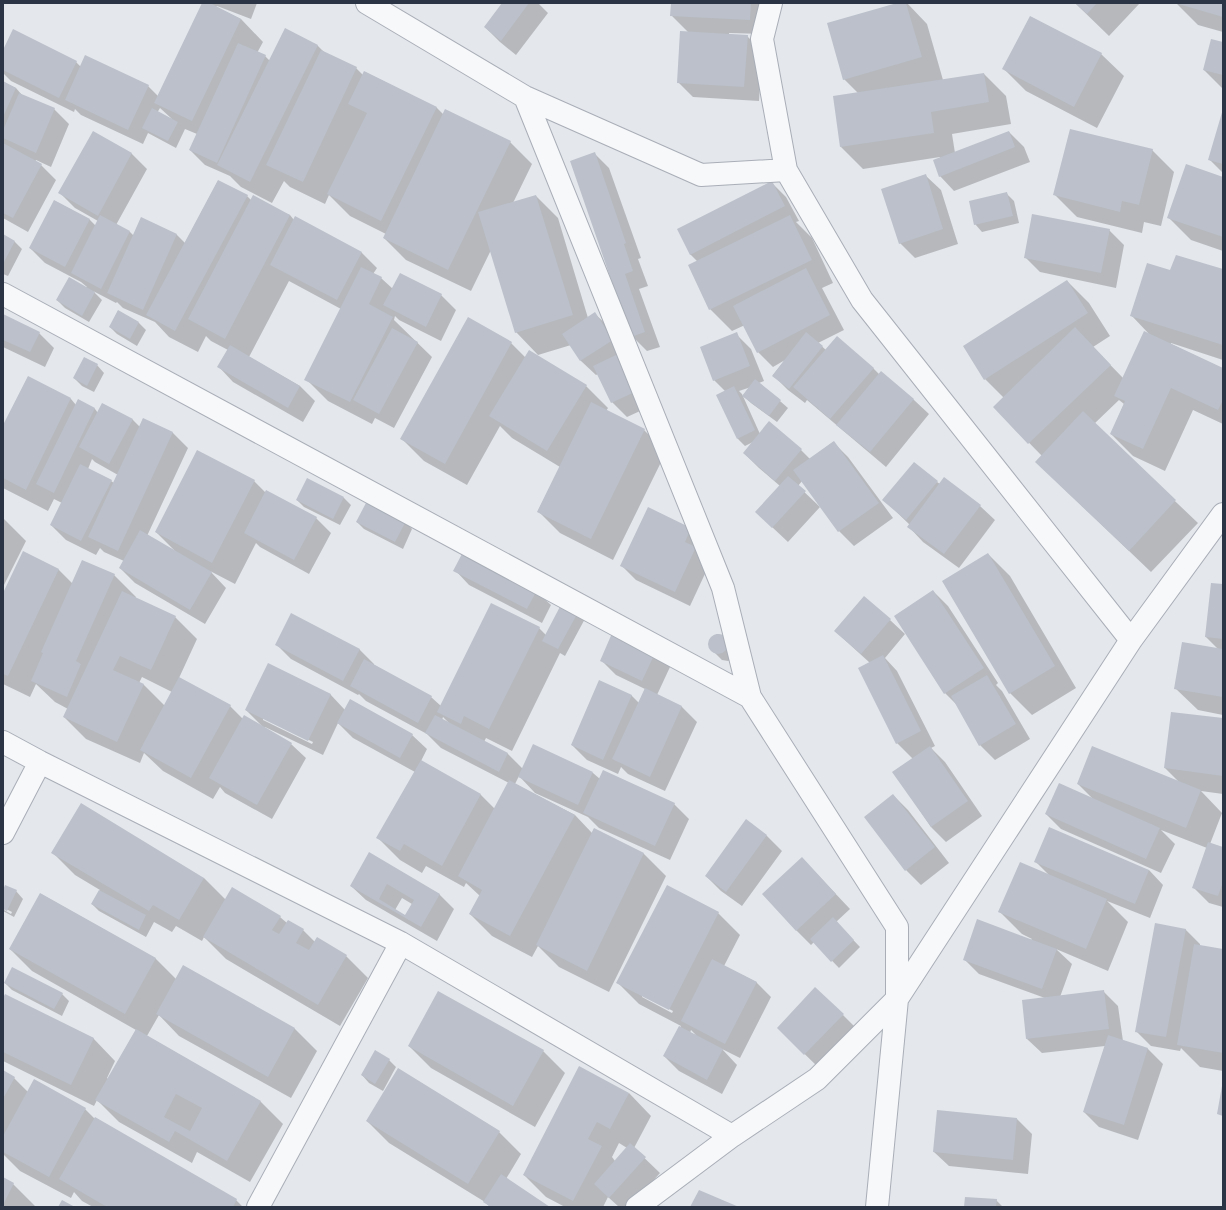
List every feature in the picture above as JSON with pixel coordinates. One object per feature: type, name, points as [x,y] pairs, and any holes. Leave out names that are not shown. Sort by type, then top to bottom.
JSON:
[{"type":"street","points":[[368,3],[525,97],[701,175],[786,170]]},
{"type":"street","points":[[771,3],[762,39],[786,170],[862,300],[1131,640]]},
{"type":"street","points":[[525,97],[723,588],[750,697],[897,927],[897,999],[877,1207]]},
{"type":"street","points":[[3,294],[750,697]]},
{"type":"street","points":[[637,1207],[732,1136],[817,1079],[897,999],[1131,640],[1223,514]]},
{"type":"street","points":[[3,742],[401,943],[732,1136]]},
{"type":"street","points":[[3,833],[40,762]]},
{"type":"street","points":[[258,1207],[401,943]]},
{"type":"building","points":[[202,3],[210,3],[241,19],[192,121],[154,103]]},
{"type":"building","points":[[502,3],[529,3],[501,41],[484,27]]},
{"type":"building","points":[[671,3],[751,3],[750,20],[670,16]]},
{"type":"building","points":[[897,3],[906,3],[922,57],[843,80],[827,23]]},
{"type":"building","points":[[1075,3],[1097,3],[1087,14]]},
{"type":"building","points":[[1175,3],[1223,3],[1223,17]]},
{"type":"building","points":[[1030,16],[1102,53],[1074,107],[1002,69]]},
{"type":"building","points":[[285,28],[318,45],[250,182],[217,165]]},
{"type":"building","points":[[13,29],[77,61],[59,98],[3,70],[3,50]]},
{"type":"building","points":[[680,31],[748,35],[744,87],[677,83]]},
{"type":"building","points":[[1211,39],[1223,42],[1223,75],[1203,70]]},
{"type":"building","points":[[238,43],[266,55],[217,163],[189,150]]},
{"type":"building","points":[[321,50],[357,67],[303,182],[266,165]]},
{"type":"building","points":[[85,55],[149,85],[128,130],[65,100]]},
{"type":"building","points":[[364,71],[437,107],[381,221],[327,194],[367,113],[348,104]]},
{"type":"building","points":[[984,73],[989,102],[931,112],[934,133],[840,147],[833,96]]},
{"type":"building","points":[[3,81],[16,88],[3,117]]},
{"type":"building","points":[[19,93],[55,108],[36,153],[3,138],[3,130]]},
{"type":"building","points":[[152,108],[178,122],[168,141],[142,128]]},
{"type":"building","points":[[445,109],[511,141],[448,270],[383,238]]},
{"type":"building","points":[[1223,109],[1223,164],[1208,160]]},
{"type":"building","points":[[1070,129],[1153,149],[1139,205],[1122,201],[1120,212],[1053,195]]},
{"type":"building","points":[[93,131],[132,153],[98,216],[58,193]]},
{"type":"building","points":[[1009,131],[1015,147],[939,177],[933,160]]},
{"type":"building","points":[[3,143],[42,164],[13,218],[3,213]]},
{"type":"building","points":[[595,152],[626,243],[624,244],[633,271],[625,274],[645,332],[631,337],[570,161]]},
{"type":"building","points":[[1186,164],[1223,177],[1223,237],[1167,218]]},
{"type":"building","points":[[926,174],[943,229],[899,244],[881,189]]},
{"type":"building","points":[[218,180],[248,195],[175,331],[146,315]]},
{"type":"building","points":[[772,181],[785,206],[690,255],[677,229]]},
{"type":"building","points":[[1007,192],[1013,216],[974,225],[969,201]]},
{"type":"building","points":[[253,195],[290,215],[225,339],[188,319]]},
{"type":"building","points":[[536,195],[573,315],[515,333],[478,212]]},
{"type":"building","points":[[54,200],[90,219],[65,267],[29,248]]},
{"type":"building","points":[[1032,214],[1110,229],[1101,273],[1024,258]]},
{"type":"building","points":[[100,215],[130,231],[101,289],[71,273]]},
{"type":"building","points":[[790,215],[812,260],[709,310],[688,265]]},
{"type":"building","points":[[295,216],[362,252],[337,300],[270,265]]},
{"type":"building","points":[[141,217],[177,234],[143,310],[107,293]]},
{"type":"building","points":[[3,234],[15,241],[3,264]]},
{"type":"building","points":[[1176,255],[1223,269],[1223,345],[1130,316],[1147,263],[1170,270]]},
{"type":"building","points":[[361,267],[382,277],[369,304],[393,317],[350,402],[304,380]]},
{"type":"building","points":[[806,268],[830,315],[757,353],[733,306]]},
{"type":"building","points":[[400,273],[442,294],[426,327],[383,305]]},
{"type":"building","points":[[69,277],[95,292],[82,316],[56,300]]},
{"type":"building","points":[[1067,280],[1088,313],[984,380],[963,346]]},
{"type":"building","points":[[118,310],[139,322],[130,339],[109,327]]},
{"type":"building","points":[[595,312],[613,340],[580,361],[562,334]]},
{"type":"building","points":[[3,314],[40,332],[30,352],[3,340]]},
{"type":"building","points":[[468,317],[512,342],[445,464],[400,439]]},
{"type":"building","points":[[1075,327],[1111,365],[1028,444],[993,407]]},
{"type":"building","points":[[392,328],[418,342],[379,414],[353,400]]},
{"type":"building","points":[[1144,331],[1223,368],[1223,400],[1218,410],[1171,388],[1143,449],[1110,434],[1125,401],[1114,396]]},
{"type":"building","points":[[737,332],[750,366],[713,381],[700,347]]},
{"type":"building","points":[[806,332],[823,346],[789,389],[772,376]]},
{"type":"building","points":[[837,336],[874,368],[830,419],[793,387]]},
{"type":"building","points":[[230,345],[300,386],[288,408],[217,367]]},
{"type":"building","points":[[529,350],[587,385],[547,451],[489,416]]},
{"type":"building","points":[[618,354],[637,391],[611,403],[593,366]]},
{"type":"building","points":[[84,357],[98,364],[87,386],[73,378]]},
{"type":"building","points":[[881,371],[914,399],[870,452],[836,425]]},
{"type":"building","points":[[28,376],[71,398],[26,490],[3,478],[3,425]]},
{"type":"building","points":[[755,379],[781,400],[769,416],[742,396]]},
{"type":"building","points":[[734,386],[755,430],[737,439],[716,395]]},
{"type":"building","points":[[78,399],[95,408],[54,493],[36,484]]},
{"type":"building","points":[[591,402],[645,429],[591,539],[537,512]]},
{"type":"building","points":[[102,403],[133,419],[109,464],[79,447]]},
{"type":"building","points":[[1083,411],[1176,500],[1129,551],[1035,462]]},
{"type":"building","points":[[143,418],[173,432],[118,551],[88,537]]},
{"type":"building","points":[[769,421],[802,449],[775,481],[743,453]]},
{"type":"building","points":[[834,441],[879,503],[838,532],[793,470]]},
{"type":"building","points":[[197,450],[255,480],[212,563],[155,532]]},
{"type":"building","points":[[914,462],[938,481],[906,520],[882,500]]},
{"type":"building","points":[[80,464],[112,480],[81,541],[50,525]]},
{"type":"building","points":[[788,476],[806,491],[772,528],[755,512]]},
{"type":"building","points":[[944,477],[981,505],[944,554],[907,527]]},
{"type":"building","points":[[307,478],[344,497],[333,519],[296,500]]},
{"type":"building","points":[[266,490],[317,517],[294,560],[244,533]]},
{"type":"building","points":[[367,501],[406,521],[395,542],[356,522]]},
{"type":"building","points":[[648,507],[691,528],[685,542],[696,547],[675,592],[620,566]]},
{"type":"building","points":[[140,530],[212,572],[190,610],[119,568]]},
{"type":"building","points":[[23,551],[59,569],[8,676],[3,674],[3,593]]},
{"type":"building","points":[[463,552],[537,590],[527,609],[453,571]]},
{"type":"building","points":[[988,553],[1055,666],[1009,694],[942,581]]},
{"type":"building","points":[[82,560],[115,574],[76,661],[81,664],[67,697],[31,681],[43,653],[41,652]]},
{"type":"building","points":[[1211,583],[1223,584],[1223,639],[1205,637]]},
{"type":"building","points":[[933,590],[984,668],[944,694],[894,616]]},
{"type":"building","points":[[122,591],[176,616],[151,670],[120,656],[113,670],[144,684],[117,742],[63,717]]},
{"type":"building","points":[[864,596],[891,619],[861,654],[834,631]]},
{"type":"building","points":[[564,599],[581,607],[558,649],[542,641]]},
{"type":"building","points":[[491,603],[540,627],[489,729],[464,716],[461,724],[437,712]]},
{"type":"building","points":[[291,613],[360,649],[343,681],[275,645]]},
{"type":"building","points":[[613,631],[656,651],[642,681],[600,661]]},
{"type":"building","points":[[714,634],[722,634],[728,640],[728,648],[722,654],[714,654],[708,648],[708,640]]},
{"type":"building","points":[[1182,642],[1223,649],[1223,697],[1174,689]]},
{"type":"building","points":[[883,655],[921,731],[896,744],[858,668]]},
{"type":"building","points":[[364,659],[432,696],[418,723],[350,686]]},
{"type":"building","points":[[268,663],[331,694],[308,741],[245,710]]},
{"type":"building","points":[[987,675],[1016,724],[979,746],[951,696]]},
{"type":"building","points":[[179,677],[231,705],[191,778],[140,750]]},
{"type":"building","points":[[599,680],[632,695],[603,760],[571,745]]},
{"type":"building","points":[[645,688],[682,706],[650,777],[612,759]]},
{"type":"building","points":[[350,699],[413,734],[400,758],[337,723]]},
{"type":"building","points":[[1171,712],[1223,718],[1223,776],[1164,768]]},
{"type":"building","points":[[244,715],[292,743],[257,805],[209,778]]},
{"type":"building","points":[[435,715],[508,753],[499,772],[425,733]]},
{"type":"building","points":[[533,744],[593,772],[578,805],[518,777]]},
{"type":"building","points":[[930,746],[968,801],[931,827],[892,772]]},
{"type":"building","points":[[1092,746],[1201,790],[1186,828],[1077,784]]},
{"type":"building","points":[[421,760],[481,794],[442,866],[404,844],[400,851],[376,838]]},
{"type":"building","points":[[603,770],[675,803],[655,846],[583,813]]},
{"type":"building","points":[[509,780],[575,815],[510,936],[469,914],[482,890],[458,876]]},
{"type":"building","points":[[1059,783],[1160,828],[1146,859],[1045,814]]},
{"type":"building","points":[[893,794],[935,847],[905,871],[864,817]]},
{"type":"building","points":[[81,803],[204,878],[179,920],[153,905],[149,911],[51,853]]},
{"type":"building","points":[[746,819],[767,835],[726,892],[705,876]]},
{"type":"building","points":[[1049,827],[1149,870],[1135,904],[1034,862]]},
{"type":"building","points":[[594,828],[644,853],[587,971],[536,945]]},
{"type":"building","points":[[1208,842],[1223,847],[1223,882],[1218,896],[1192,888]]},
{"type":"building","points":[[369,852],[440,894],[421,927],[350,886]],"holes":[[[387,884],[414,900],[405,915],[379,899]]]},
{"type":"building","points":[[802,857],[836,894],[796,931],[762,894]]},
{"type":"building","points":[[1020,862],[1107,899],[1086,949],[998,912]]},
{"type":"building","points":[[5,885],[17,890],[7,911],[3,909],[3,890]]},
{"type":"building","points":[[667,885],[719,912],[669,1010],[616,983]]},
{"type":"building","points":[[232,887],[281,916],[272,930],[279,934],[288,920],[304,929],[296,943],[309,950],[317,937],[347,955],[318,1005],[203,937]]},
{"type":"building","points":[[99,890],[146,915],[139,930],[91,904]]},
{"type":"building","points":[[40,893],[156,958],[125,1014],[9,949]]},
{"type":"building","points":[[833,917],[854,940],[831,962],[810,939]]},
{"type":"building","points":[[977,919],[1057,949],[1042,989],[963,960]]},
{"type":"building","points":[[1155,923],[1186,929],[1166,1037],[1135,1032]]},
{"type":"building","points":[[1194,944],[1223,949],[1223,1053],[1177,1045]]},
{"type":"building","points":[[712,959],[757,982],[725,1044],[681,1021]]},
{"type":"building","points":[[183,965],[295,1028],[268,1077],[156,1014]]},
{"type":"building","points":[[12,967],[63,993],[54,1009],[4,983]]},
{"type":"building","points":[[815,987],[844,1014],[804,1055],[777,1028]]},
{"type":"building","points":[[1104,990],[1109,1029],[1026,1039],[1022,1000]]},
{"type":"building","points":[[438,991],[544,1050],[513,1106],[408,1046]]},
{"type":"building","points":[[5,994],[94,1038],[71,1085],[3,1052],[3,998]]},
{"type":"building","points":[[679,1026],[723,1049],[707,1080],[663,1056]]},
{"type":"building","points":[[136,1029],[261,1101],[227,1161],[175,1131],[169,1142],[95,1100]],"holes":[[[176,1094],[202,1108],[190,1131],[164,1117]]]},
{"type":"building","points":[[1108,1035],[1148,1048],[1124,1125],[1083,1112]]},
{"type":"building","points":[[375,1050],[390,1059],[375,1084],[361,1075]]},
{"type":"building","points":[[579,1066],[629,1093],[610,1129],[597,1122],[588,1139],[602,1146],[573,1201],[523,1175]]},
{"type":"building","points":[[398,1068],[500,1131],[468,1184],[366,1121]]},
{"type":"building","points":[[3,1070],[15,1077],[3,1099]]},
{"type":"building","points":[[34,1079],[86,1108],[49,1177],[3,1152],[3,1136]]},
{"type":"building","points":[[1223,1086],[1223,1116],[1217,1114]]},
{"type":"building","points":[[937,1110],[1017,1118],[1013,1160],[933,1152]]},
{"type":"building","points":[[95,1117],[237,1199],[233,1207],[107,1207],[59,1179]]},
{"type":"building","points":[[630,1143],[646,1157],[609,1198],[594,1184]]},
{"type":"building","points":[[501,1174],[550,1207],[491,1207],[483,1202]]},
{"type":"building","points":[[3,1177],[14,1183],[3,1205]]},
{"type":"building","points":[[699,1190],[739,1207],[690,1207]]},
{"type":"building","points":[[965,1197],[997,1199],[996,1207],[964,1207]]},
{"type":"building","points":[[62,1200],[75,1207],[58,1207]]}]
